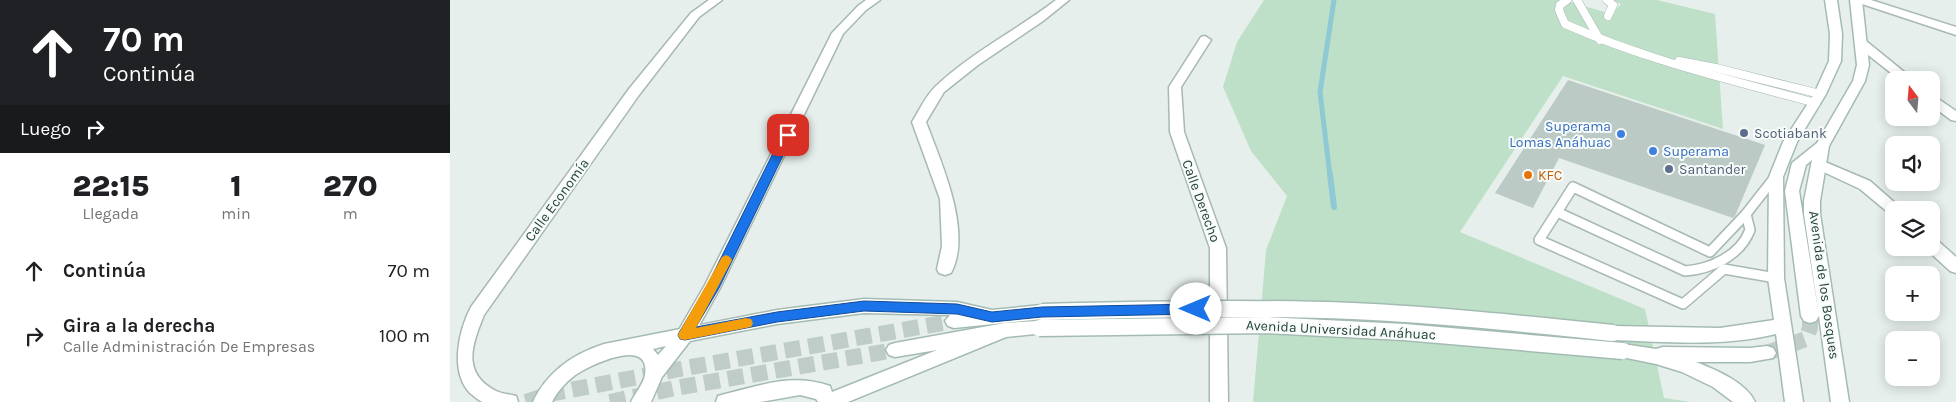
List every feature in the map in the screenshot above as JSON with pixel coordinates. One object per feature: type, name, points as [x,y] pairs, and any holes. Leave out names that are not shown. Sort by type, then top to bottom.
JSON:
[{"type":"street","name":"Calle Economía","points":[[509,402],[497,401],[473,387],[462,367],[464,343],[477,312],[634,92],[695,15],[716,0]]},
{"type":"street","points":[[645,400],[655,373],[685,335],[712,288],[838,33],[862,8],[874,0]]},
{"type":"street","points":[[945,269],[950,246],[947,199],[919,122],[939,90],[974,62],[1039,20],[1063,0]]},
{"type":"street","points":[[1794,402],[1776,278],[1776,177],[1790,142],[1818,98],[1835,61],[1836,34],[1831,0]]},
{"type":"street","name":"Avenida de los Bosques","points":[[1840,402],[1812,214],[1822,146],[1859,81],[1863,65],[1856,0]]},
{"type":"street","points":[[1860,0],[1956,31]]},
{"type":"street","name":"Calle Derecho","points":[[1205,40],[1175,87],[1176,123],[1177,132],[1218,248],[1219,402]]},
{"type":"street","points":[[1862,44],[1896,71]]},
{"type":"street","points":[[1940,105],[1956,117]]},
{"type":"street","points":[[1810,316],[1792,191],[1800,163],[1822,146]]},
{"type":"street","points":[[1818,164],[1866,185],[1885,201]]},
{"type":"street","points":[[1940,252],[1956,267]]},
{"type":"street","points":[[542,402],[548,389],[563,373],[576,364],[604,351],[777,317],[864,306],[957,309],[999,323]]},
{"type":"street","name":"Avenida Universidad Anáhuac","points":[[954,321],[999,323],[1144,308],[1388,313],[1612,333],[1738,335],[1783,326]]},
{"type":"street","name":"Avenida Universidad Anáhuac","points":[[1040,320],[1267,325],[1404,332],[1649,354],[1696,370],[1719,382],[1746,402]]},
{"type":"street","points":[[725,402],[800,387],[823,392],[827,402],[999,323]]},
{"type":"street","name":"Avenida Universidad Anáhuac","points":[[895,350],[999,323]]},
{"type":"street","points":[[624,348],[641,351],[652,360],[655,373]]},
{"type":"street","points":[[1649,354],[1750,354],[1767,352]]},
{"type":"lane","points":[[1567,0],[1560,5],[1559,10],[1565,24],[1600,41],[1639,54],[1818,98]]},
{"type":"lane","points":[[1577,0],[1600,41]]},
{"type":"lane","points":[[1607,0],[1613,5],[1608,16]]},
{"type":"lane","points":[[1710,252],[1746,214],[1776,177]]},
{"type":"lane","points":[[1722,265],[1710,252],[1573,186],[1539,240],[1683,304],[1722,265],[1730,257],[1748,235],[1750,230],[1746,214]]},
{"type":"lane","points":[[1557,212],[1685,271],[1722,265],[1776,278]]},
{"type":"green space","points":[[1264,0],[1564,0],[1611,14],[1621,4],[1612,0],[1657,0],[1715,14],[1723,129],[1563,76],[1460,232],[1645,309],[1664,398],[1691,402],[1253,402],[1266,250],[1287,196],[1251,151],[1223,87],[1237,42]]},
{"type":"building","name":"Superama","points":[[1568,80],[1765,145],[1735,216],[1733,218],[1559,158],[1533,208],[1495,193]]},
{"type":"waterway","points":[[1330,176],[1320,92],[1334,0]]},
{"type":"waterway","points":[[1330,174],[1334,207]]},
{"type":"tunnel","points":[[1767,353],[1806,339],[1810,328],[1810,316]]},
{"type":"tunnel","points":[[526,402],[549,394],[680,369],[954,321]]},
{"type":"tunnel","points":[[610,402],[675,388],[895,350]]},
{"type":"slow traffic","points":[[726,260],[685,335],[746,323]]},
{"type":"place","name":"Scotiabank","points":[[1744,133]]},
{"type":"place","name":"Superama Lomas Anáhuac","points":[[1621,134]]},
{"type":"place","name":"Superama","points":[[1653,151]]},
{"type":"place","name":"Santander","points":[[1669,169]]},
{"type":"place","name":"KFC","points":[[1528,175]]},
{"type":"route","points":[[788,135],[712,288],[685,335],[777,317],[864,306],[957,309],[992,317],[1042,312],[1144,308],[1196,309]]}]
